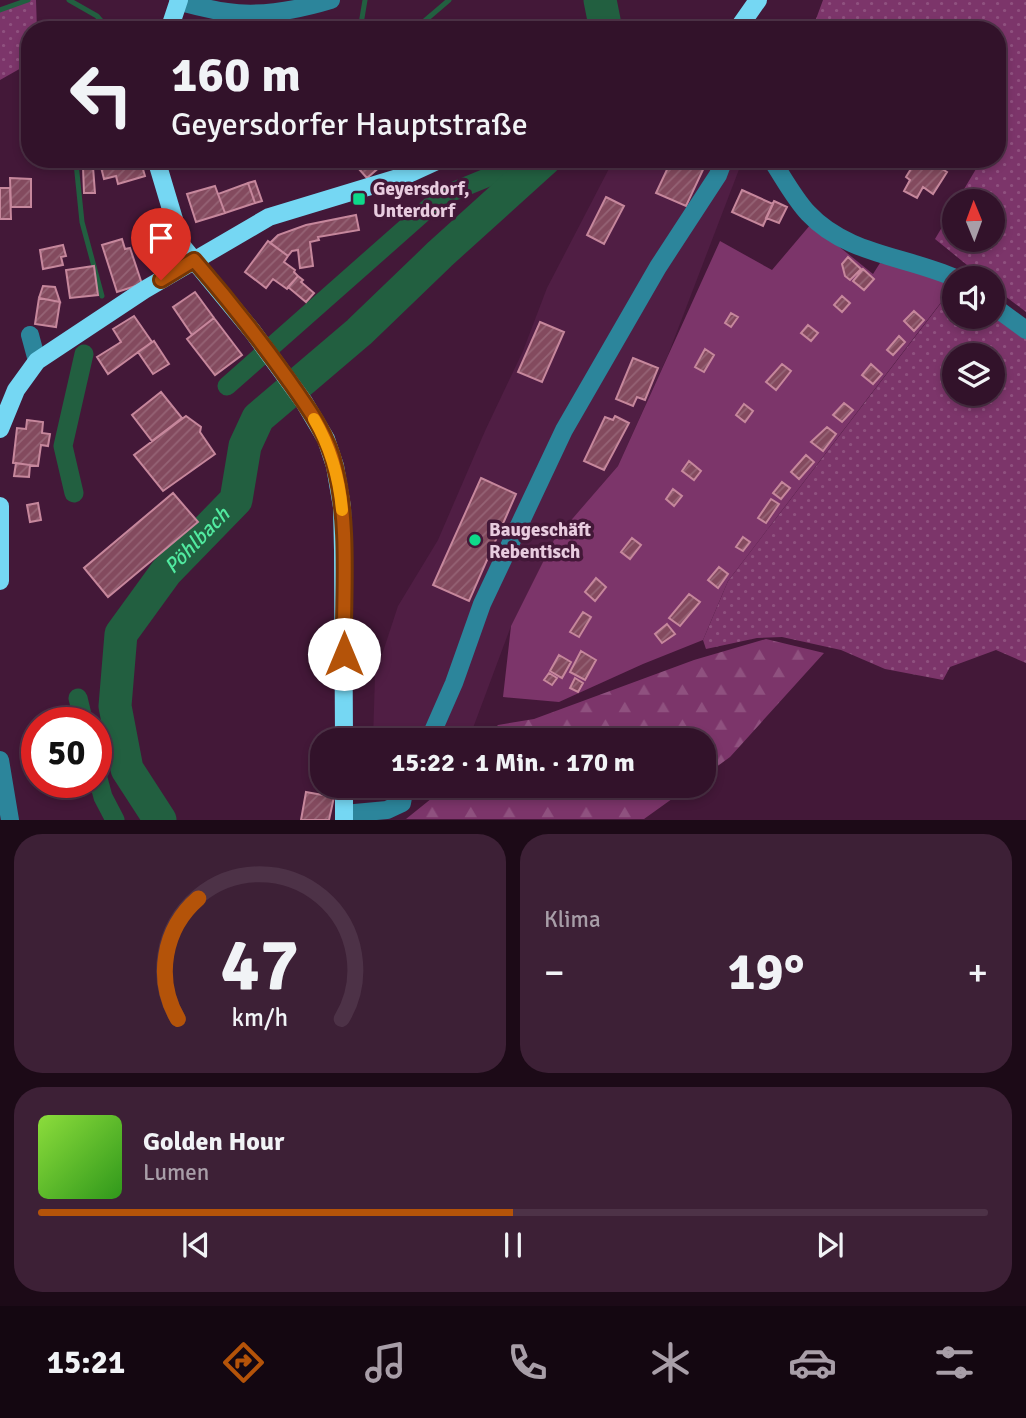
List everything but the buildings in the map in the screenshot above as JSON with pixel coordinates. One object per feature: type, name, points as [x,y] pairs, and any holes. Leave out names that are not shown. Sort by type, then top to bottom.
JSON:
[{"type":"main road","points":[[743,21],[758,0]]},
{"type":"main road","points":[[173,21],[179,1]]},
{"type":"main road","points":[[159,168],[183,246],[253,332],[304,402],[329,448],[335,466],[342,507],[344,728]]},
{"type":"main road","points":[[0,429],[16,390],[37,361],[144,290],[269,218],[404,176],[421,168]]},
{"type":"main road","points":[[0,506],[0,581]]},
{"type":"main road","points":[[344,798],[344,817]]},
{"type":"street","points":[[179,1],[228,13],[250,14],[300,9],[331,0]]},
{"type":"street","points":[[434,728],[454,683],[482,604],[564,430],[658,267],[721,168]]},
{"type":"street","points":[[777,168],[807,212],[835,236],[877,254],[942,272]]},
{"type":"street","points":[[1005,315],[1026,330]]},
{"type":"street","points":[[30,335],[37,361]]},
{"type":"street","points":[[0,760],[10,820]]},
{"type":"street","points":[[344,817],[387,810],[401,798]]},
{"type":"shaded area","points":[[609,168],[740,168],[668,355],[618,466],[554,541],[511,626],[473,728],[373,728],[375,676],[398,606],[438,540],[523,351],[547,288]]},
{"type":"green space","points":[[28,0],[36,0],[37,21],[21,21],[21,68],[0,80],[0,10]]},
{"type":"green space","points":[[823,0],[1026,0],[1026,312],[1005,296],[1005,266],[968,266],[951,252],[1005,252],[1005,189],[964,189],[975,168],[1006,168],[1006,21],[815,21]]},
{"type":"green space","points":[[811,224],[873,274],[880,263],[922,269],[942,282],[942,301],[728,581],[703,640],[559,702],[503,697],[511,626],[554,540],[618,466],[720,241],[772,270]]},
{"type":"green space","points":[[942,227],[942,245],[935,239]]},
{"type":"green space","points":[[942,302],[942,329],[1005,329],[1005,315],[1026,330],[1026,663],[996,650],[950,667],[943,680],[885,669],[841,650],[782,637],[757,638],[706,649],[703,640],[728,581]]},
{"type":"green space","points":[[766,639],[824,653],[730,757],[716,767],[716,728],[495,728],[498,725],[534,719],[694,660]]},
{"type":"green space","points":[[432,798],[673,798],[644,819],[406,819]]},
{"type":"waterway","points":[[0,10],[28,0]]},
{"type":"waterway","points":[[69,0],[101,21]]},
{"type":"waterway","points":[[362,21],[365,0]]},
{"type":"waterway","points":[[424,21],[449,0]]},
{"type":"waterway","name":"Pöhlbach","points":[[600,0],[604,21]]},
{"type":"waterway","points":[[77,168],[82,222],[102,296]]},
{"type":"waterway","points":[[227,386],[442,196],[511,168]]},
{"type":"waterway","name":"Pöhlbach","points":[[160,820],[127,769],[115,706],[121,634],[166,572],[236,500],[245,446],[258,418],[359,332],[535,168]]},
{"type":"waterway","points":[[74,493],[63,446],[84,354]]},
{"type":"waterway","points":[[78,698],[80,707]]},
{"type":"waterway","points":[[104,798],[115,820]]},
{"type":"slow traffic","points":[[314,419],[326,439],[335,466],[342,510]]},
{"type":"place","name":"Geyersdorf, Unterdorf","points":[[359,199]]},
{"type":"place","name":"Baugeschäft Rebentisch","points":[[475,540]]},
{"type":"route","points":[[161,280],[194,260],[253,332],[304,402],[326,439],[335,466],[342,507],[344,654]]}]
